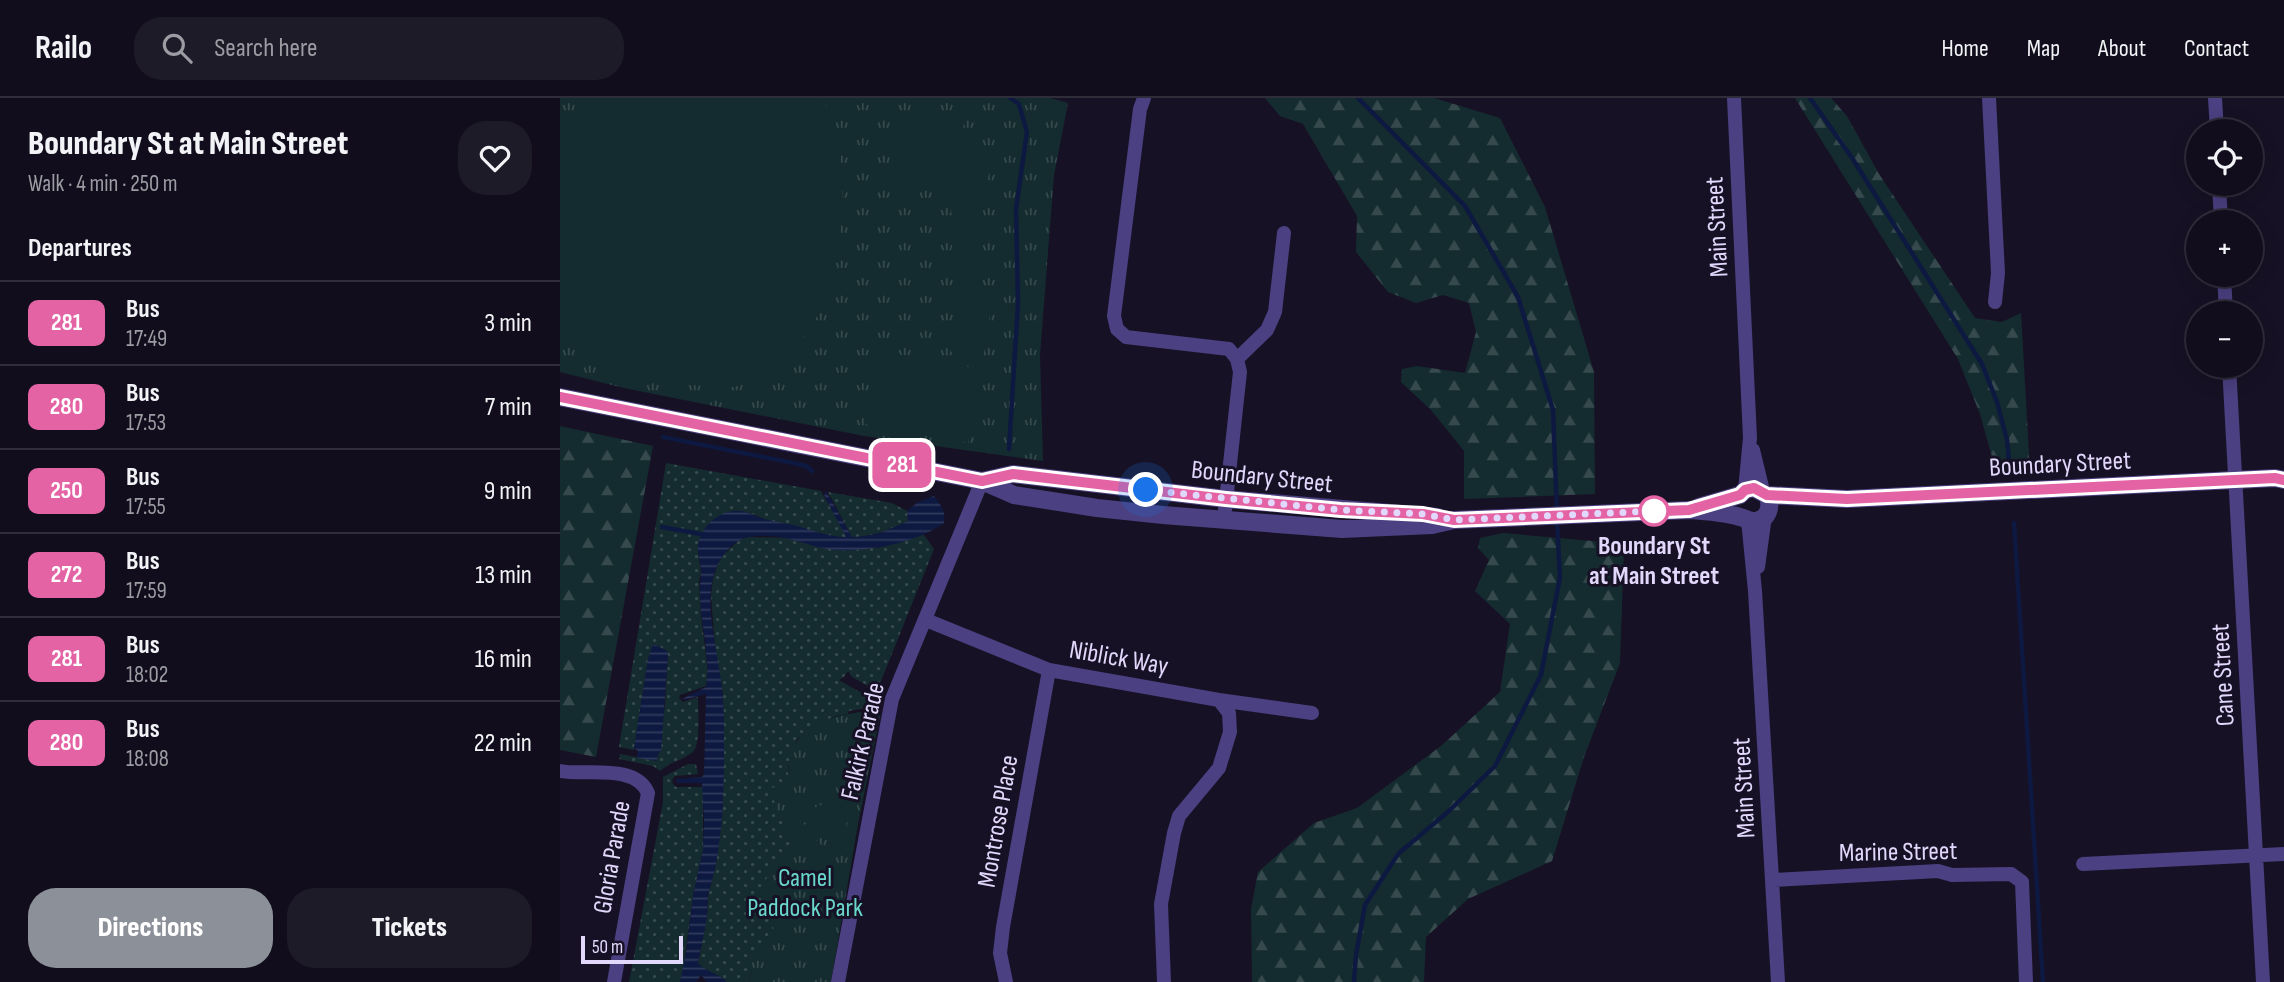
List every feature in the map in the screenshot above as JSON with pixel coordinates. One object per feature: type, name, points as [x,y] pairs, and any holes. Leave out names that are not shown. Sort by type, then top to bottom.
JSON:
[{"type":"street","points":[[1144,98],[1140,109],[1126,210],[1114,316],[1116,329],[1126,337],[1229,349],[1237,359],[1240,372],[1224,519]]},
{"type":"street","name":"Main Street","points":[[1734,98],[1750,438],[1759,508],[1755,591],[1778,982]]},
{"type":"street","points":[[1989,98],[1998,273],[1995,302]]},
{"type":"street","points":[[2215,98],[2216,119]]},
{"type":"street","points":[[1237,359],[1267,330],[1275,312],[1284,233]]},
{"type":"street","name":"Cane Street","points":[[2230,378],[2263,982]]},
{"type":"street","name":"Boundary Street","points":[[560,384],[614,407]]},
{"type":"street","name":"Boundary Street","points":[[560,397],[982,481],[1014,495],[1163,515],[1342,529],[1432,526],[1454,520],[1759,508],[1847,499],[2281,478]]},
{"type":"street","name":"Main Street","points":[[1742,492],[1750,438]]},
{"type":"street","name":"Boundary Street","points":[[982,481],[1013,474],[1226,499],[1341,510],[1423,514],[1454,520]]},
{"type":"street","name":"Falkirk Parade","points":[[838,982],[892,699],[982,481]]},
{"type":"street","name":"Boundary Street","points":[[1689,510],[1754,488],[1759,508]]},
{"type":"street","points":[[1742,492],[1736,504],[1739,514],[1759,508]]},
{"type":"street","name":"Niblick Way","points":[[926,620],[1049,670],[1219,700],[1312,713]]},
{"type":"street","name":"Montrose Place","points":[[1006,982],[1000,953],[1003,927],[1049,670]]},
{"type":"street","points":[[1164,982],[1161,904],[1174,833],[1180,816],[1219,768],[1230,732],[1229,713],[1219,700]]},
{"type":"street","name":"Gloria Parade","points":[[560,771],[632,777],[645,785],[648,793],[614,982]]},
{"type":"street","points":[[2083,864],[2284,854]]},
{"type":"street","name":"Marine Street","points":[[1773,880],[1938,871],[1952,875],[2011,874],[2022,882],[2026,982]]},
{"type":"green space","points":[[560,98],[1050,98],[1068,103],[1054,175],[1040,355],[1043,461],[864,436],[624,388],[560,372]]},
{"type":"green space","points":[[587,98],[820,98],[828,108],[840,140],[843,210],[836,265],[822,308],[788,363],[762,380],[729,388],[648,381],[610,366],[573,340],[560,327],[560,137]]},
{"type":"green space","points":[[1265,98],[1434,98],[1500,118],[1545,207],[1594,372],[1595,494],[1464,499],[1464,451],[1431,410],[1401,382],[1402,369],[1417,366],[1465,373],[1476,332],[1469,303],[1443,295],[1416,303],[1388,292],[1356,252],[1357,216],[1303,124],[1280,116]]},
{"type":"green space","points":[[1795,98],[1831,98],[1847,116],[1879,174],[1975,318],[2002,322],[2021,313],[2030,472],[1996,471],[1980,414],[1958,359]]},
{"type":"green space","points":[[903,112],[964,121],[961,149],[992,154],[982,218],[987,219],[977,283],[947,278],[957,215],[951,213],[955,187],[893,179]]},
{"type":"green space","points":[[961,290],[993,295],[983,357],[951,352]]},
{"type":"green space","points":[[879,351],[981,369],[968,443],[865,424]]},
{"type":"green space","points":[[560,426],[653,446],[596,757],[560,750]]},
{"type":"green space","points":[[666,463],[821,491],[847,537],[834,537],[767,520],[747,512],[698,551],[701,615],[708,672],[706,686],[680,695],[679,698],[683,702],[698,697],[696,748],[660,771],[653,766],[619,759],[620,754],[657,761],[665,705],[668,654],[656,645],[648,659],[634,750],[619,747]]},
{"type":"green space","points":[[828,492],[892,503],[907,511],[908,521],[867,536],[852,537]]},
{"type":"green space","points":[[1503,533],[1615,543],[1624,547],[1620,663],[1584,757],[1552,861],[1468,899],[1426,937],[1424,982],[1252,982],[1251,909],[1258,872],[1314,823],[1357,808],[1441,746],[1500,692],[1510,624],[1475,591],[1489,560],[1478,548],[1480,538]]},
{"type":"green space","points":[[924,535],[934,549],[877,691],[852,677],[848,671],[839,680],[875,697],[872,707],[849,711],[848,714],[817,724],[797,739],[788,767],[788,784],[832,854],[762,955],[751,973],[749,982],[727,982],[698,964],[722,815],[723,696],[715,647],[711,596],[718,564],[723,555],[738,541],[748,537],[788,538],[824,548],[878,548]]},
{"type":"green space","name":"Camel Paddock Park","points":[[881,711],[858,824],[831,982],[749,982],[752,971],[749,967],[750,956],[776,933],[766,915],[764,884],[773,864],[791,843],[781,816],[777,813],[771,788],[788,784],[789,763],[794,747],[801,735],[812,726],[840,716]]},
{"type":"green space","points":[[688,764],[696,764],[698,774],[675,776],[672,780],[676,787],[703,787],[703,850],[693,896],[683,971],[680,982],[629,982],[663,802],[663,777]]},
{"type":"green space","points":[[837,800],[845,814],[847,824],[843,839],[835,826],[813,810]]},
{"type":"green space","points":[[794,816],[825,848],[830,867],[829,879],[825,879],[813,855],[800,846],[792,821]]},
{"type":"water","points":[[826,491],[852,537],[881,532],[908,521],[907,511],[918,502],[934,496],[942,509],[944,523],[902,542],[868,549],[836,550],[778,537],[750,537],[736,542],[721,558],[713,578],[710,600],[723,708],[723,806],[698,963],[727,982],[707,982],[701,975],[696,982],[680,982],[703,850],[702,783],[677,783],[676,779],[702,777],[704,774],[706,694],[682,699],[706,687],[707,660],[700,589],[699,540],[712,520],[734,511],[826,535],[846,537],[824,495]]},
{"type":"water","points":[[656,645],[668,654],[661,752],[657,761],[637,758],[638,751],[634,748],[648,659],[652,646]]},
{"type":"waterway","points":[[1009,449],[1018,303],[1016,209],[1027,132],[1019,104],[1010,98]]},
{"type":"waterway","points":[[1358,98],[1465,206],[1518,297],[1553,410],[1557,512]]},
{"type":"waterway","points":[[1810,98],[1852,158],[1982,364],[1997,402],[2007,440],[2010,471]]},
{"type":"waterway","points":[[663,437],[798,464],[812,471]]},
{"type":"waterway","points":[[1354,982],[1365,905],[1398,854],[1450,810],[1495,766],[1541,675],[1560,577],[1557,521]]},
{"type":"waterway","points":[[2014,523],[2043,982]]},
{"type":"waterway","points":[[662,527],[706,535]]},
{"type":"bus line","name":"281","points":[[560,397],[982,481],[1013,474],[1226,499],[1341,510],[1423,514],[1454,520],[1689,510],[1740,495],[1749,488],[1759,489],[1767,495],[1847,499],[2275,478],[2284,480]]},
{"type":"place","name":"Boundary St at Main Street","points":[[1654,511]]},
{"type":"route","points":[[1146,490],[1341,510],[1423,514],[1454,520],[1654,511]]}]
